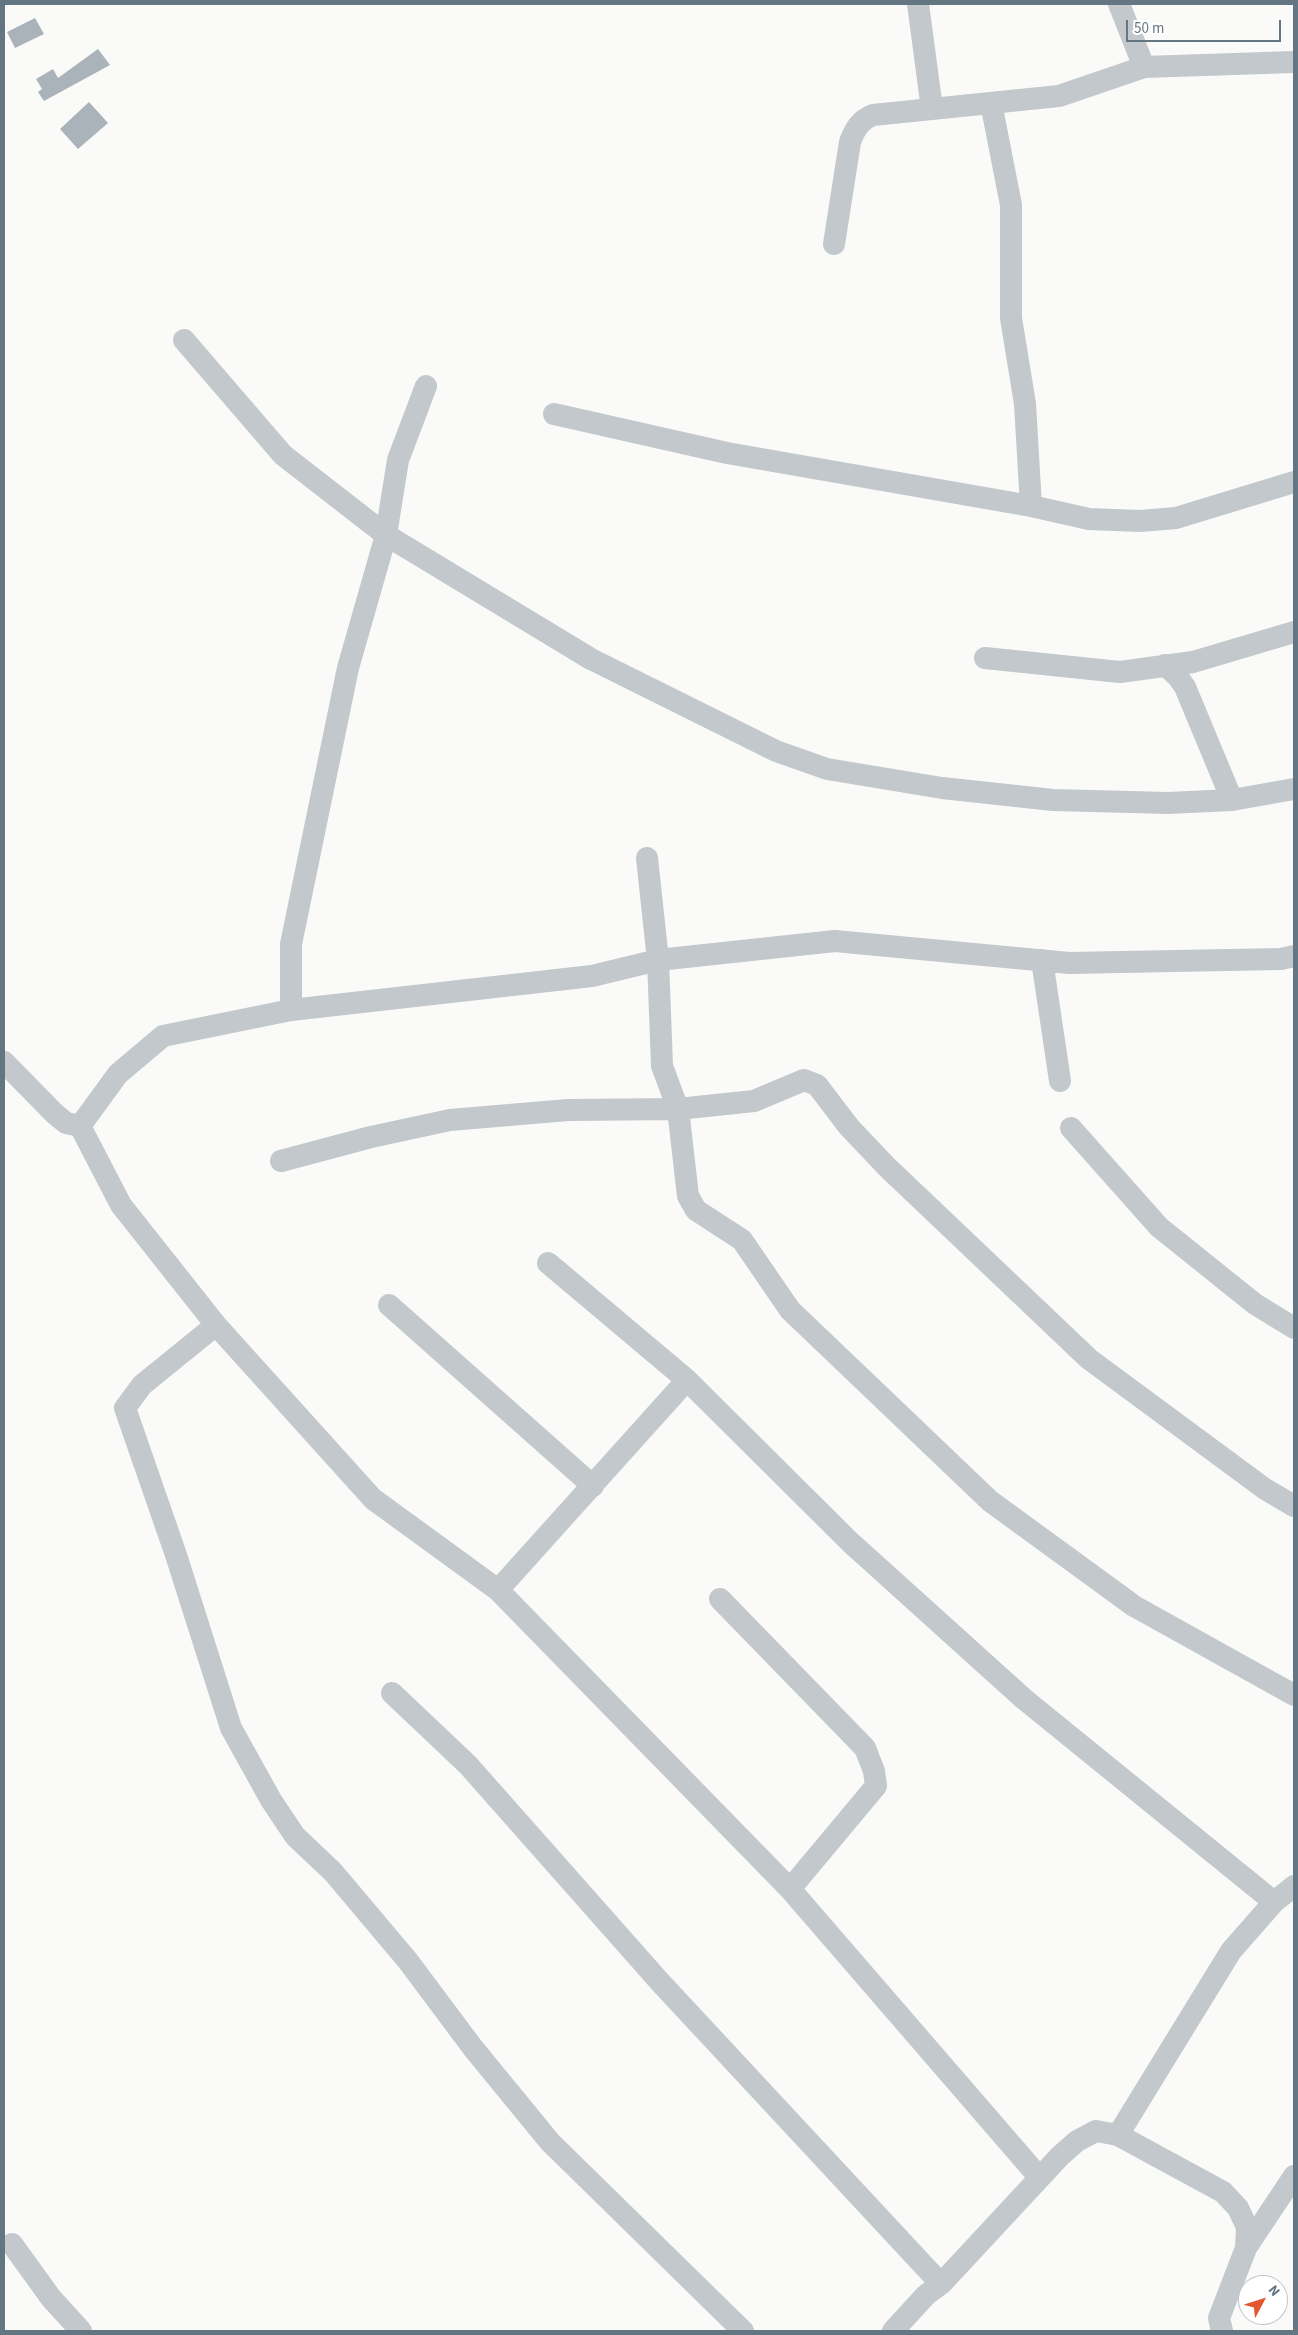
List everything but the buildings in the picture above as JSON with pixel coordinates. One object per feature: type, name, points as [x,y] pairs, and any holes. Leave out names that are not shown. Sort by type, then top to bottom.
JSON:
[{"type":"street","points":[[918,4],[932,109]]},
{"type":"street","points":[[1120,4],[1144,67]]},
{"type":"street","points":[[834,244],[850,142],[855,128],[863,119],[873,115],[1059,96],[1144,67],[1294,62]]},
{"type":"street","points":[[991,103],[1010,205],[1011,318],[1025,404],[1032,506]]},
{"type":"street","points":[[184,340],[283,456],[386,535],[591,659],[776,751],[827,769],[942,788],[1053,800],[1168,803],[1232,800],[1294,789]]},
{"type":"street","points":[[291,1010],[291,944],[348,668],[386,535],[398,460],[426,386]]},
{"type":"street","points":[[554,414],[727,453],[1032,506],[1089,519],[1140,521],[1176,518],[1294,482]]},
{"type":"street","points":[[985,658],[1120,672],[1193,662],[1294,632]]},
{"type":"street","points":[[1165,665],[1185,687],[1232,800]]},
{"type":"street","points":[[647,858],[658,960],[662,1066],[678,1109],[688,1196],[696,1210],[742,1240],[790,1310],[983,1495],[1134,1606],[1294,1695]]},
{"type":"street","points":[[80,1126],[118,1074],[163,1036],[291,1010],[592,976],[658,960],[848,941],[1042,960],[1088,962],[1281,959],[1294,956]]},
{"type":"street","points":[[1042,960],[1060,1081]]},
{"type":"street","points":[[4,1062],[60,1118],[66,1123],[80,1126]]},
{"type":"street","points":[[281,1160],[371,1137],[450,1120],[568,1110],[678,1109],[754,1100],[804,1080],[818,1085],[849,1127],[887,1167],[1089,1359],[1265,1489],[1294,1506]]},
{"type":"street","points":[[80,1126],[121,1205],[216,1325],[373,1499],[498,1590],[790,1889],[1039,2177]]},
{"type":"street","points":[[1071,1128],[1160,1227],[1255,1304],[1294,1328]]},
{"type":"street","points":[[548,1262],[688,1380],[850,1542],[1024,1699],[1274,1902]]},
{"type":"street","points":[[389,1305],[593,1486]]},
{"type":"street","points":[[216,1325],[142,1385],[125,1408],[176,1555],[231,1728],[271,1800],[295,1836],[334,1872],[408,1961],[473,2048],[550,2142],[743,2331]]},
{"type":"street","points":[[498,1590],[688,1380]]},
{"type":"street","points":[[720,1599],[864,1748],[874,1771],[876,1786],[790,1889]]},
{"type":"street","points":[[392,1693],[468,1765],[660,1982],[941,2284]]},
{"type":"street","points":[[1118,2135],[1231,1951],[1274,1902],[1294,1886]]},
{"type":"street","points":[[892,2331],[926,2295],[941,2284],[1039,2177],[1077,2140],[1096,2131],[1118,2135],[1222,2192],[1238,2208],[1247,2227],[1246,2248]]},
{"type":"street","points":[[1222,2331],[1219,2318],[1246,2248],[1294,2176]]},
{"type":"street","points":[[12,2244],[46,2292],[81,2331]]}]
